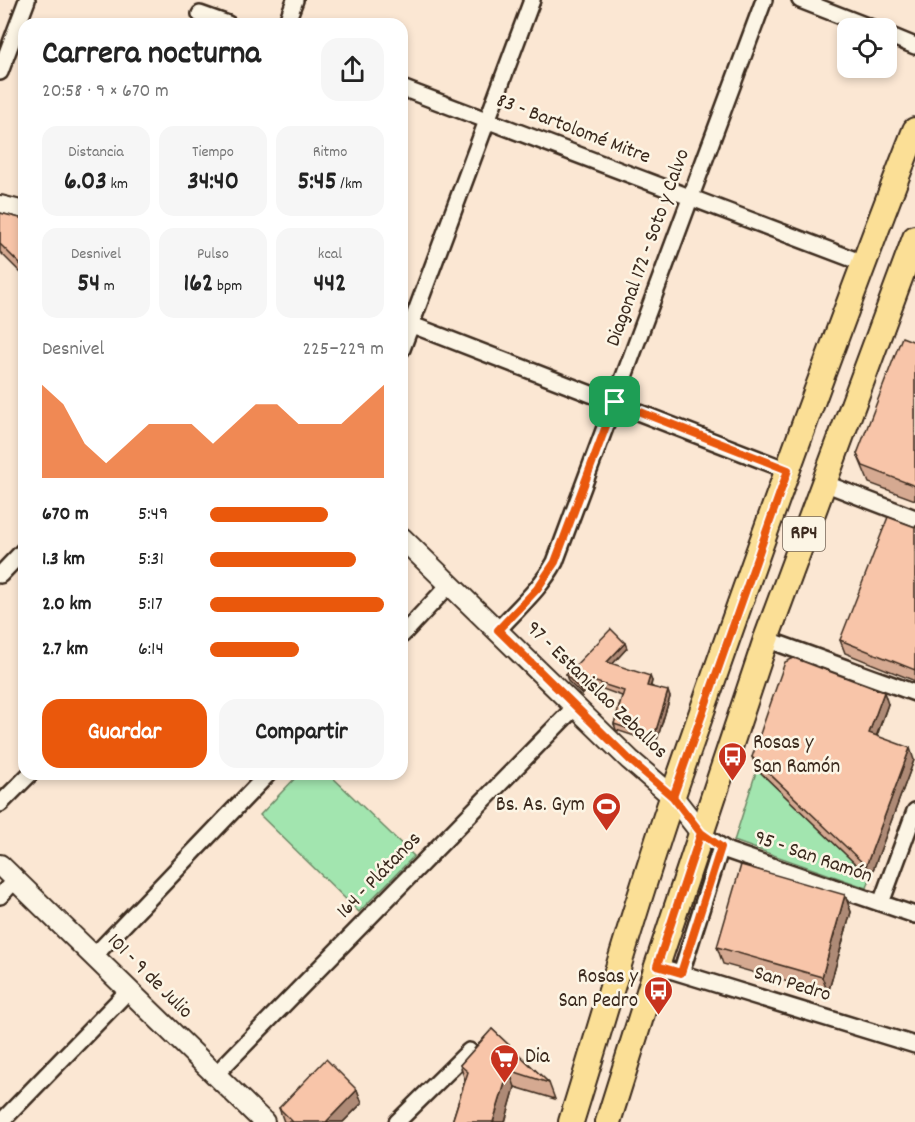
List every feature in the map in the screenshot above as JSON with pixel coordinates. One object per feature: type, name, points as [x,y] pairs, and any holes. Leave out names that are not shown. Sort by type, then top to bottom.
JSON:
[{"type":"main road","name":"RP4","points":[[571,1122],[673,797],[863,263],[915,130]]},
{"type":"main road","name":"RP4","points":[[608,1122],[657,966],[766,639],[824,483],[909,275],[915,238]]},
{"type":"street","points":[[20,18],[27,0]]},
{"type":"street","points":[[288,18],[295,0]]},
{"type":"street","points":[[408,320],[488,120],[532,0]]},
{"type":"street","name":"Diagonal 172 - Soto y Calvo","points":[[498,630],[537,589],[555,562],[764,0]]},
{"type":"street","points":[[800,0],[846,18]]},
{"type":"street","points":[[200,14],[211,18]]},
{"type":"street","points":[[0,72],[18,24]]},
{"type":"street","points":[[897,39],[915,46]]},
{"type":"street","name":"83 - Bartolomé Mitre","points":[[408,90],[863,263]]},
{"type":"street","points":[[0,206],[18,210]]},
{"type":"street","points":[[408,323],[788,470]]},
{"type":"street","points":[[824,483],[915,518]]},
{"type":"street","name":"97 - Estanislao Zeballos","points":[[408,544],[630,760],[673,797],[701,833]]},
{"type":"street","points":[[0,574],[18,556]]},
{"type":"street","points":[[408,628],[450,584]]},
{"type":"street","points":[[766,639],[915,693]]},
{"type":"street","name":"164 - Plátanos","points":[[215,1075],[576,706]]},
{"type":"street","points":[[0,804],[24,780]]},
{"type":"street","points":[[94,956],[262,780]]},
{"type":"street","points":[[881,903],[915,811]]},
{"type":"street","name":"95 - San Ramón","points":[[701,833],[721,847],[915,915]]},
{"type":"street","points":[[681,973],[721,847]]},
{"type":"street","name":"101 - 9 de Julio","points":[[0,865],[264,1122]]},
{"type":"street","points":[[0,896],[15,880]]},
{"type":"street","name":"San Pedro","points":[[657,966],[915,1045]]},
{"type":"street","points":[[1,1122],[128,991]]},
{"type":"street","points":[[397,1122],[469,1051]]},
{"type":"green space","points":[[757,769],[870,878],[867,888],[734,841]]},
{"type":"green space","points":[[293,780],[335,780],[414,856],[359,912],[260,815]]},
{"type":"building","points":[[0,213],[18,218],[18,262],[0,244]]},
{"type":"building","points":[[902,337],[915,342],[915,486],[863,466],[857,454]]},
{"type":"building","points":[[888,517],[915,527],[915,670],[840,640]]},
{"type":"building","points":[[611,629],[625,643],[607,662],[650,676],[647,686],[668,691],[654,737],[614,724],[624,691],[590,680],[580,690],[566,675]]},
{"type":"building","points":[[794,658],[884,692],[869,733],[910,748],[866,866],[752,757],[785,662]]},
{"type":"building","points":[[741,865],[845,895],[822,977],[717,947]]},
{"type":"building","points":[[492,1029],[549,1083],[509,1070],[493,1122],[452,1122],[468,1072],[460,1065]]},
{"type":"building","points":[[326,1059],[357,1090],[326,1122],[293,1122],[279,1108]]},
{"type":"place","name":"Rosas y San Ramón","points":[[732,782]]},
{"type":"place","name":"Bs. As. Gym","points":[[606,832]]},
{"type":"place","name":"Rosas y San Pedro","points":[[659,1016]]},
{"type":"place","name":"Dia","points":[[504,1084]]},
{"type":"route","points":[[615,402],[555,562],[537,589],[498,630],[630,760],[673,797],[701,833],[721,847],[681,973],[657,966],[701,833],[673,797],[788,470],[615,402]]}]
